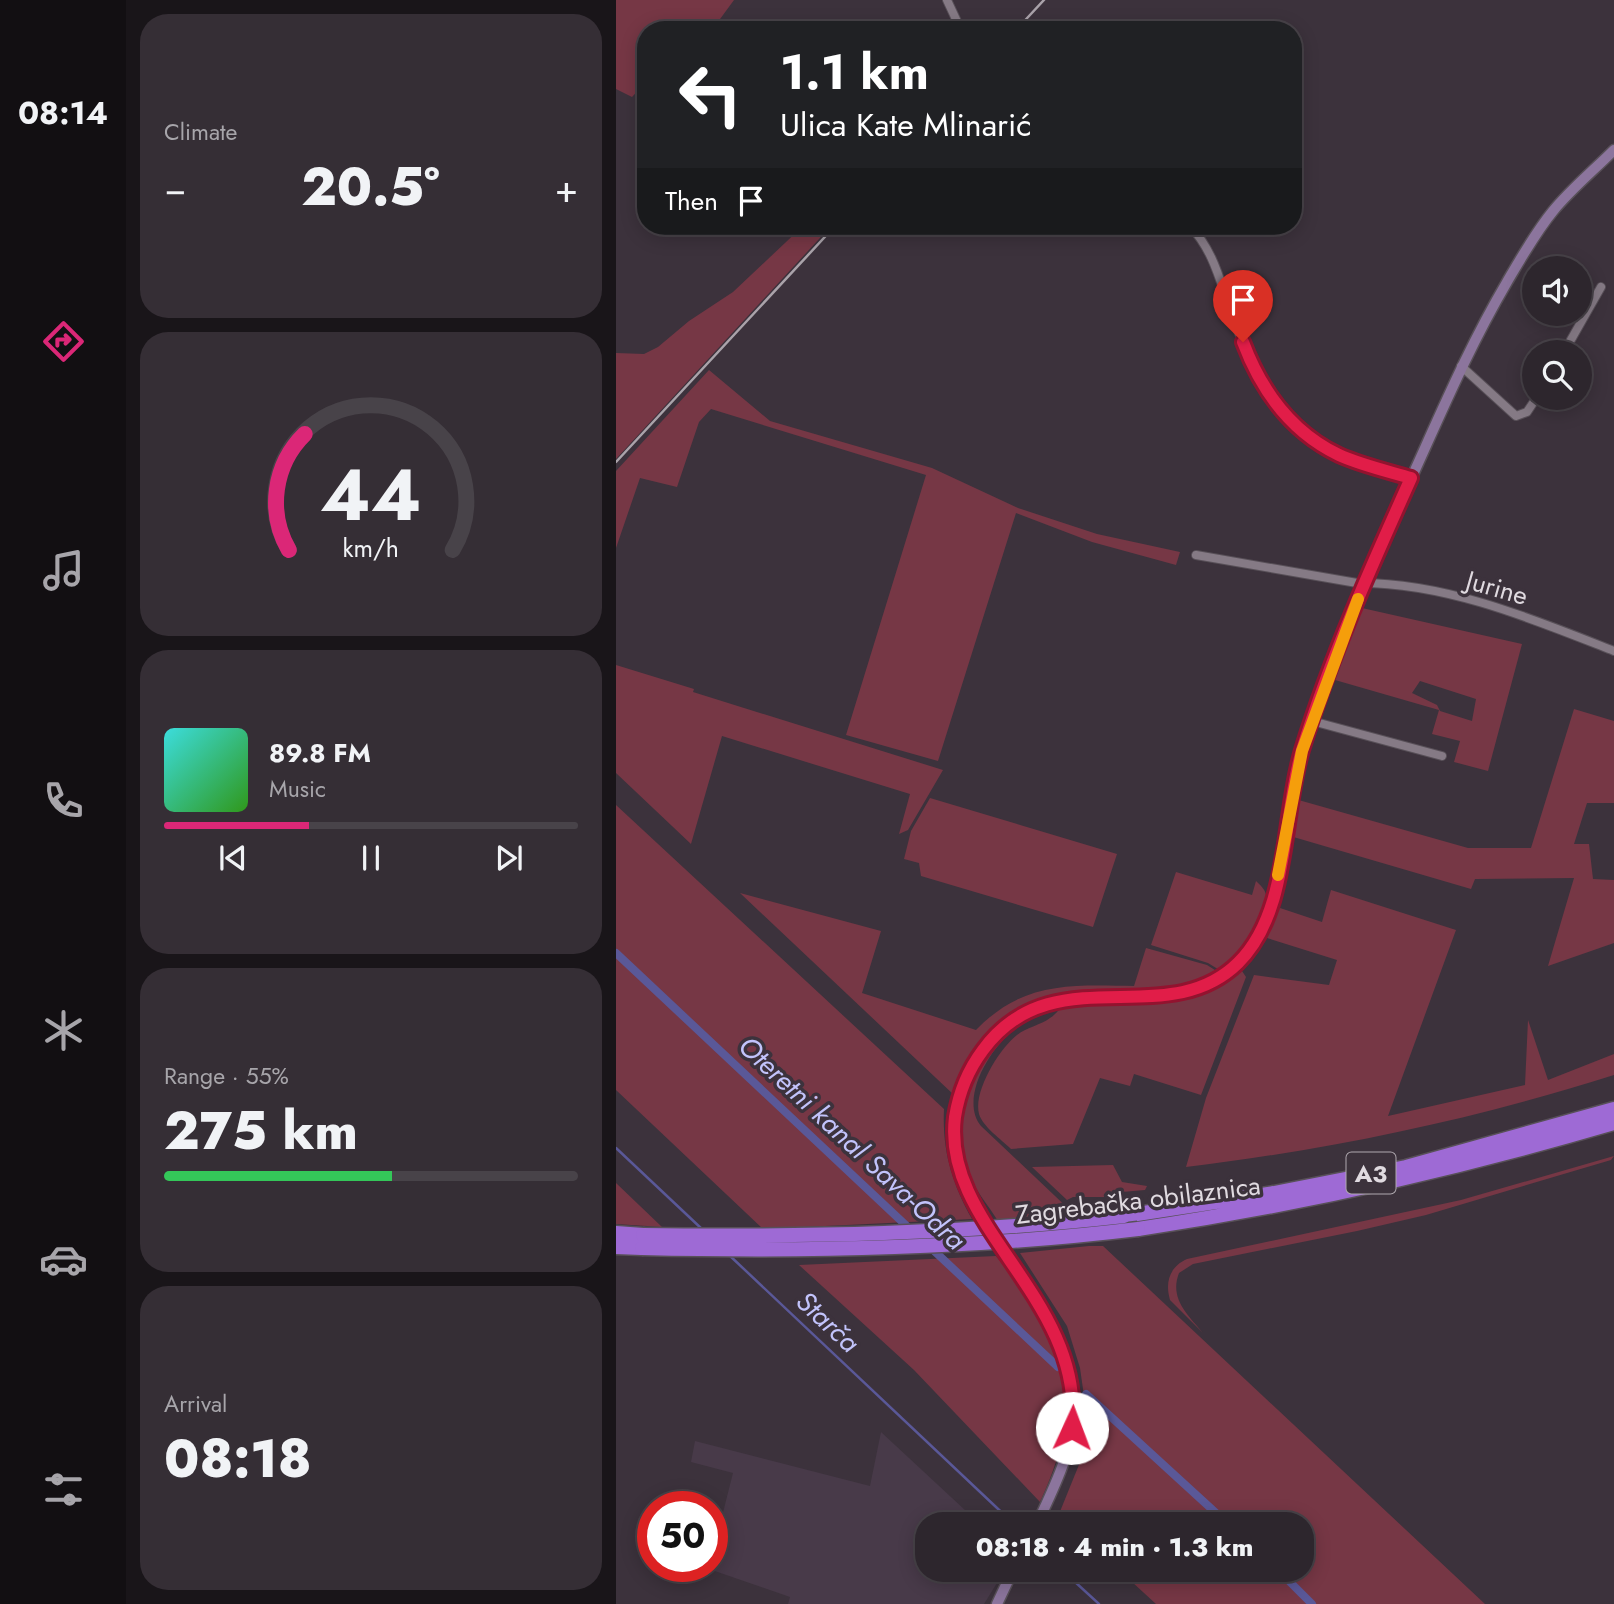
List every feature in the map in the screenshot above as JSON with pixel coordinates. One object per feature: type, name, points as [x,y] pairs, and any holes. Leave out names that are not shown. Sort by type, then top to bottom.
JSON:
[{"type":"highway","name":"Zagrebačka obilaznica","points":[[616,1247],[643,1242],[999,1228],[1124,1216],[1274,1193],[1406,1167],[1614,1109]]},
{"type":"highway","name":"Zagrebačka obilaznica","points":[[616,1233],[643,1242],[784,1251],[1028,1241],[1138,1229],[1278,1206],[1408,1179],[1614,1123]]},
{"type":"main road","points":[[1043,1512],[1058,1480],[1071,1437],[1074,1411],[1071,1381],[1060,1341],[1047,1315],[975,1204],[961,1172],[954,1132],[963,1084],[989,1041],[1008,1024],[1033,1009],[1080,997],[1150,996],[1183,992],[1208,984],[1238,963],[1258,936],[1269,912],[1296,772],[1312,721],[1364,583],[1461,366],[1541,227],[1563,200],[1614,150]]},
{"type":"main road","points":[[997,1604],[1007,1582]]},
{"type":"street","points":[[947,0],[957,21]]},
{"type":"street","points":[[1197,235],[1212,255],[1250,361],[1279,408],[1321,445],[1342,456],[1411,478]]},
{"type":"street","points":[[1571,340],[1601,287]]},
{"type":"street","points":[[1461,366],[1516,416],[1528,410]]},
{"type":"street","name":"Jurine","points":[[1196,555],[1364,583],[1418,589],[1482,604],[1614,651]]},
{"type":"street","points":[[1312,721],[1442,756]]},
{"type":"shaded area","points":[[616,0],[734,0],[719,21],[637,21],[637,92],[632,97],[616,89]]},
{"type":"shaded area","points":[[793,235],[823,235],[616,459],[616,353],[644,354],[658,347],[689,321],[733,292]]},
{"type":"shaded area","points":[[709,370],[770,421],[932,468],[1018,508],[1097,534],[1180,552],[1176,565],[1092,542],[1016,513],[938,761],[846,735],[926,475],[711,409],[699,422],[677,487],[640,478],[616,548],[616,471]]},
{"type":"shaded area","points":[[1362,608],[1522,644],[1488,771],[1454,762],[1460,741],[1432,734],[1439,710],[1335,680]],"holes":[[[1420,681],[1476,699],[1472,721],[1440,711],[1437,705],[1412,693]]]},
{"type":"shaded area","points":[[616,665],[694,689],[693,692],[943,770],[908,830],[899,834],[910,794],[722,736],[691,844],[616,773]]},
{"type":"shaded area","points":[[1574,709],[1614,721],[1614,803],[1587,803],[1574,844],[1589,844],[1593,879],[1614,880],[1614,943],[1548,966],[1574,878],[1475,879],[1471,889],[1290,836],[1295,799],[1468,848],[1531,848]]},
{"type":"shaded area","points":[[930,798],[1117,854],[1093,927],[921,876],[919,863],[904,859],[911,831]]},
{"type":"shaded area","points":[[616,805],[944,1109],[950,1166],[972,1219],[763,1229],[616,1090]]},
{"type":"shaded area","points":[[1176,872],[1252,895],[1256,881],[1265,891],[1267,905],[1260,926],[1245,947],[1221,971],[1208,963],[1151,945]]},
{"type":"shaded area","points":[[1331,890],[1456,930],[1388,1116],[1525,1085],[1528,1020],[1548,1080],[1614,1054],[1614,1075],[1508,1106],[1402,1131],[1241,1160],[1186,1167],[1206,1098],[1254,975],[1329,985],[1337,960],[1267,938],[1277,907],[1322,922]]},
{"type":"shaded area","points":[[740,893],[881,931],[862,993],[976,1030],[1012,1002],[1030,994],[1069,987],[1134,986],[1146,948],[1207,965],[1218,972],[1184,987],[1172,989],[1088,991],[1063,994],[1041,1001],[1004,1022],[989,1036],[964,1073],[954,1095]]},
{"type":"shaded area","points":[[1242,971],[1246,977],[1201,1095],[1134,1074],[1130,1086],[1100,1078],[1073,1144],[1011,1149],[981,1119],[978,1105],[980,1094],[989,1071],[1003,1050],[1017,1035],[1046,1020],[1064,1006],[1087,1001],[1152,1001],[1176,998],[1209,987]]},
{"type":"shaded area","points":[[1048,1010],[1014,1030],[987,1061],[975,1089],[975,1115],[981,1126],[1074,1214],[998,1221],[973,1184],[964,1165],[960,1134],[964,1104],[969,1086],[987,1053],[1014,1028]]},
{"type":"shaded area","points":[[1614,1156],[1611,1160],[1426,1215],[1193,1264],[1179,1273],[1176,1291],[1186,1313],[1203,1333],[1170,1300],[1168,1282],[1172,1271],[1187,1259],[1461,1200]]},
{"type":"shaded area","points":[[1113,1165],[1122,1182],[1147,1186],[1145,1190],[1110,1193],[1106,1197],[1073,1197],[1067,1200],[1032,1167]]},
{"type":"shaded area","points":[[616,1183],[662,1227],[616,1224]]},
{"type":"shaded area","points":[[1103,1246],[1485,1604],[1156,1604],[1132,1582],[1314,1582],[1314,1512],[1060,1512],[1102,1408],[1093,1400],[1086,1410],[1080,1368],[1067,1326],[1020,1253]]},
{"type":"shaded area","points":[[996,1256],[1039,1316],[1054,1344],[1063,1372],[1066,1401],[1064,1431],[1055,1465],[1040,1502],[914,1370],[799,1265]]},
{"type":"shaded area","points":[[881,1432],[967,1512],[915,1512],[915,1582],[998,1582],[984,1604],[788,1604],[790,1597],[728,1576],[728,1493],[733,1473],[691,1462],[695,1441],[870,1486]]},
{"type":"waterway","name":"Oteretni kanal Sava-Odra","points":[[616,953],[912,1231]]},
{"type":"waterway","name":"Starča","points":[[616,1148],[703,1230]]},
{"type":"waterway","name":"Oteretni kanal Sava-Odra","points":[[930,1247],[1058,1367]]},
{"type":"waterway","name":"Starča","points":[[728,1254],[1001,1512]]},
{"type":"waterway","name":"Oteretni kanal Sava-Odra","points":[[1086,1394],[1215,1512]]},
{"type":"waterway","name":"Starča","points":[[1075,1582],[1099,1604]]},
{"type":"waterway","name":"Oteretni kanal Sava-Odra","points":[[1290,1582],[1312,1604]]},
{"type":"railway","points":[[1024,21],[1044,0]]},
{"type":"railway","points":[[616,462],[827,235]]},
{"type":"slow traffic","points":[[1278,875],[1302,751],[1358,599]]},
{"type":"route","points":[[1072,1428],[1073,1390],[1060,1341],[1047,1315],[975,1204],[961,1172],[954,1132],[963,1084],[989,1041],[1008,1024],[1033,1009],[1055,1001],[1080,997],[1150,996],[1183,992],[1208,984],[1231,969],[1248,952],[1262,930],[1269,912],[1302,751],[1364,583],[1411,478],[1342,456],[1321,445],[1302,430],[1279,408],[1263,386],[1243,342]]}]
